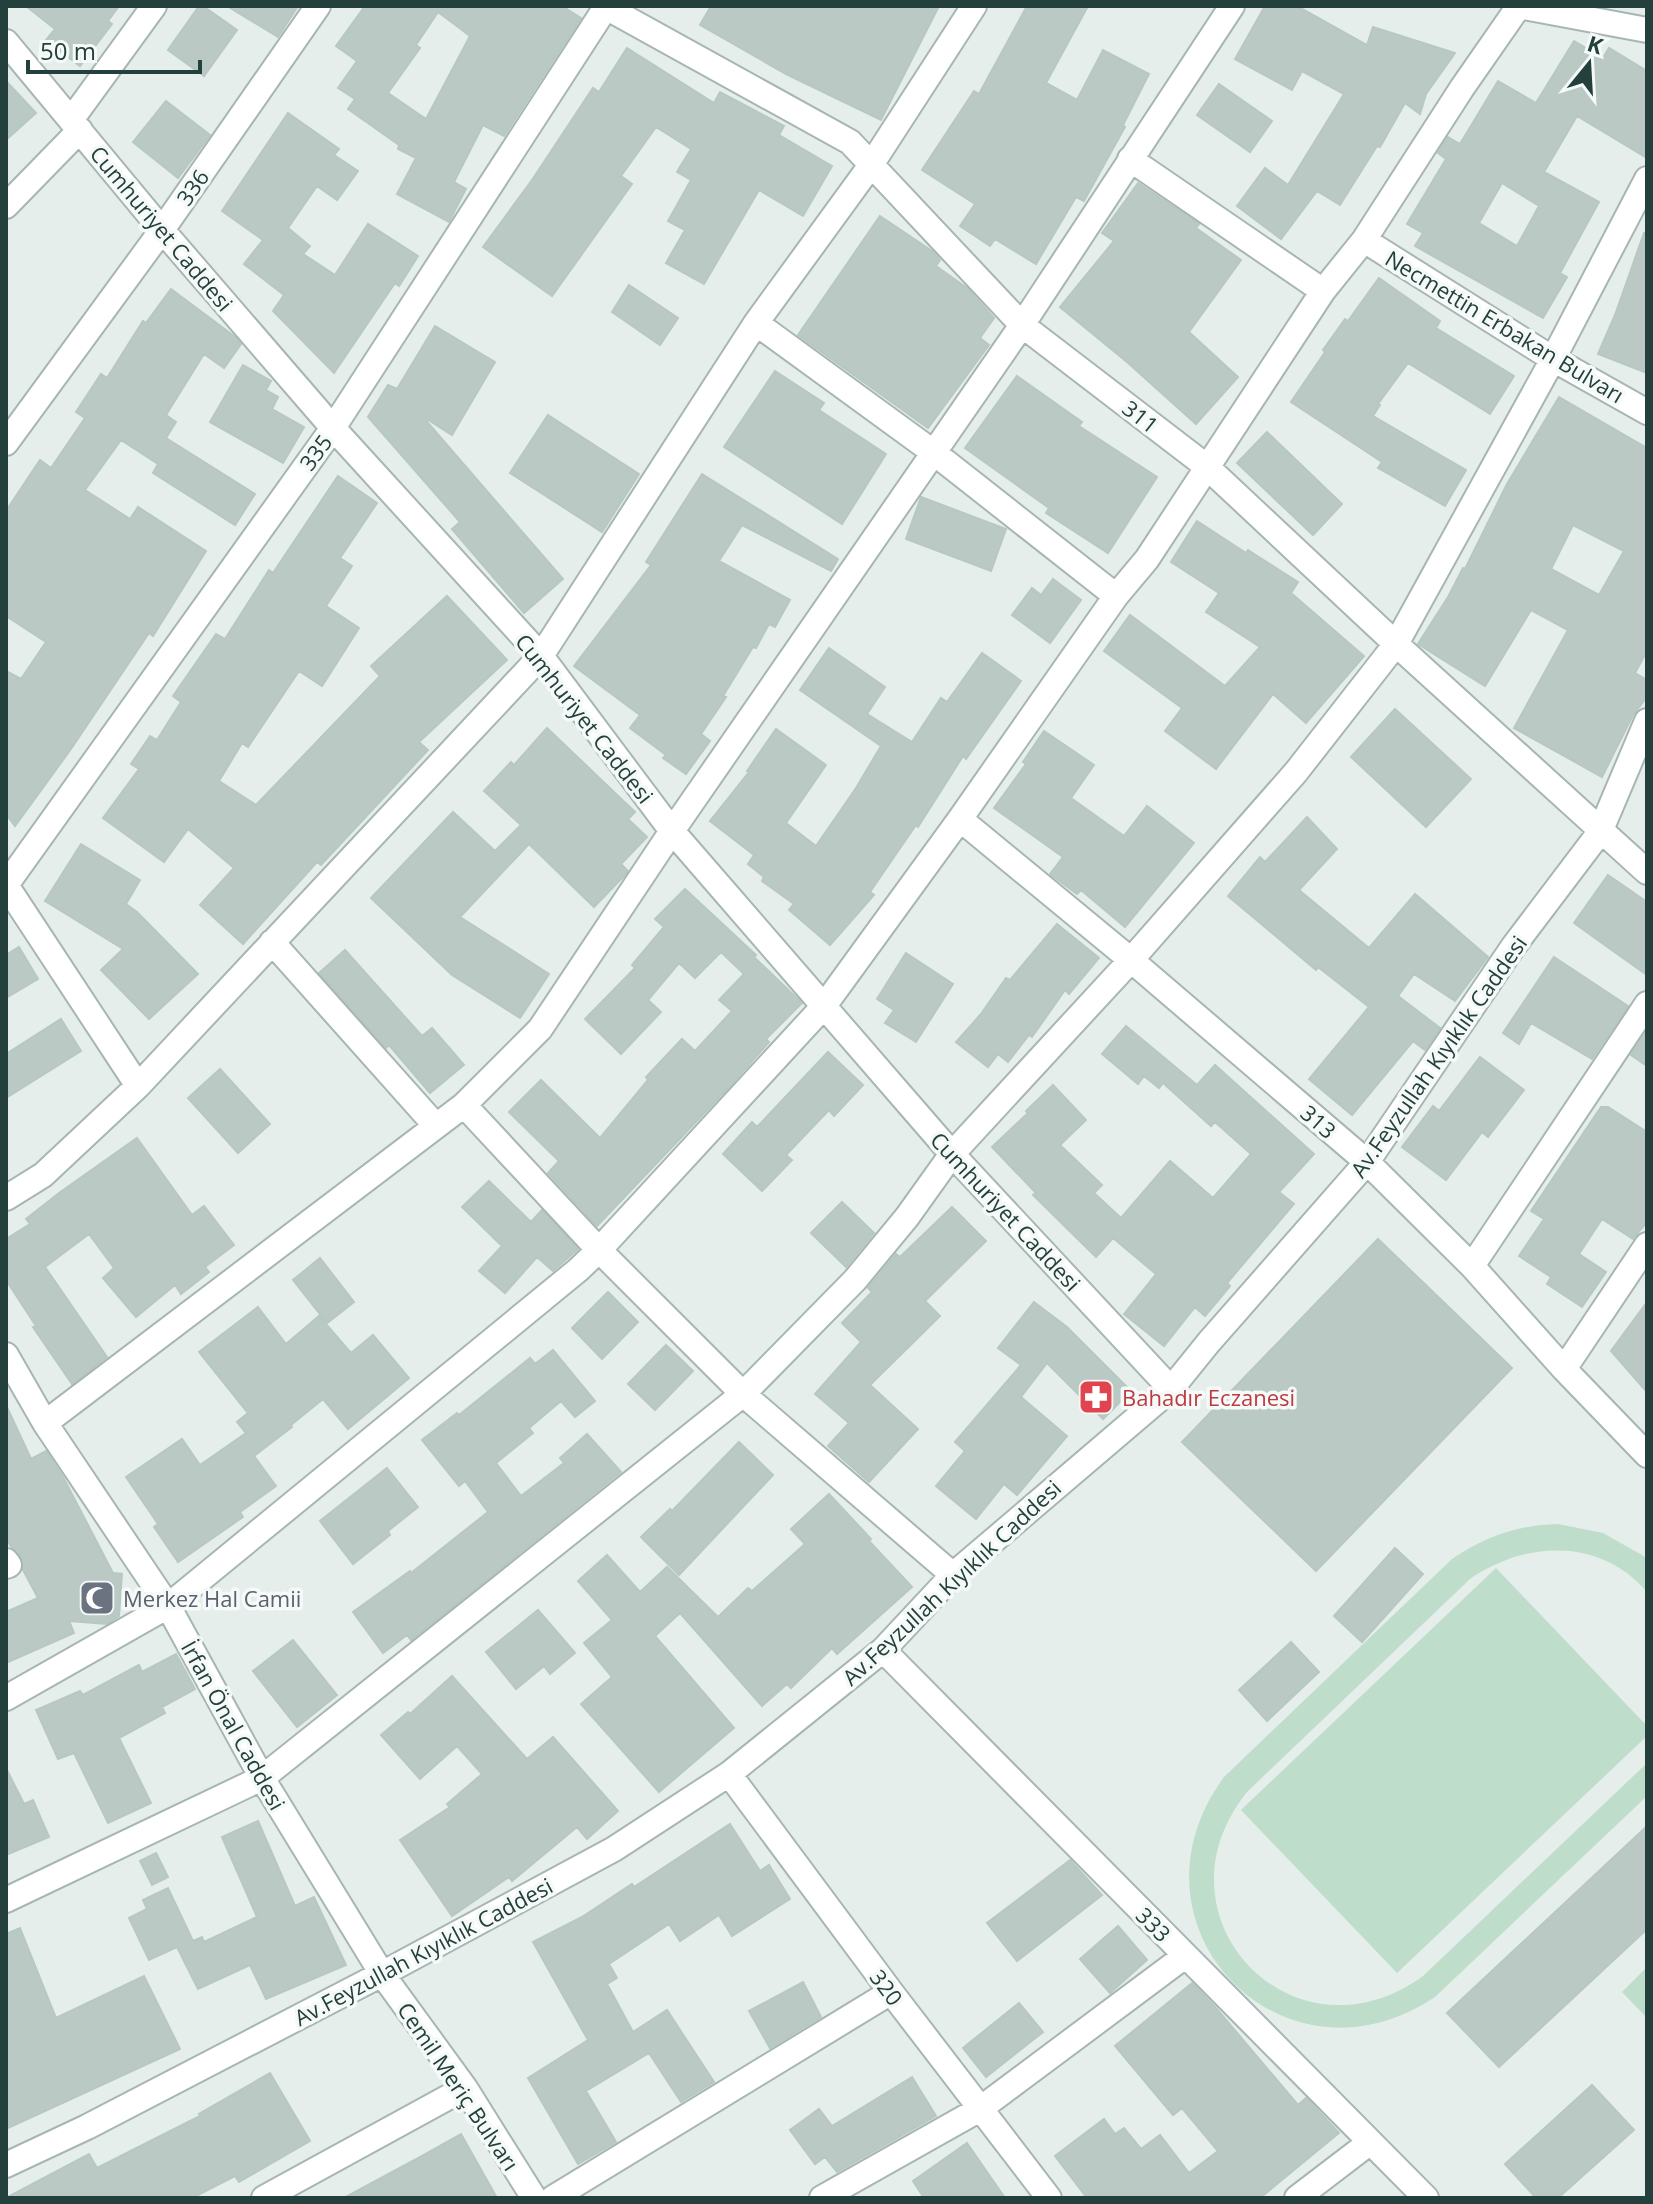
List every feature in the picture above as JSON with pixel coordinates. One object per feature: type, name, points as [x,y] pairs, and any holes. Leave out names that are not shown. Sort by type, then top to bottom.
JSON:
[{"type":"street","points":[[6,206],[76,125],[154,6]]},
{"type":"street","name":"336","points":[[6,443],[162,230],[318,6]]},
{"type":"street","points":[[6,1198],[43,1175],[138,1086],[541,656],[756,323],[871,165],[974,6]]},
{"type":"street","points":[[45,1423],[464,1105],[540,1029],[672,831],[1022,325],[1232,6]]},
{"type":"street","points":[[6,1698],[168,1606],[599,1250],[824,1006],[1116,596],[1147,559],[1323,291],[1364,240],[1519,6],[1597,14],[1647,30]]},
{"type":"street","name":"311","points":[[605,7],[850,142],[1022,325],[1206,466],[1600,832],[1647,872]]},
{"type":"street","name":"335","points":[[6,885],[333,428],[605,7]]},
{"type":"street","name":"Cumhuriyet Caddesi","points":[[6,42],[162,230],[333,428],[541,656],[672,831],[952,1154],[1171,1389]]},
{"type":"street","points":[[1130,159],[1323,291]]},
{"type":"street","points":[[6,1900],[262,1778],[743,1394],[855,1280],[907,1217],[952,1154],[1131,960],[1296,772],[1396,644],[1553,359],[1647,179]]},
{"type":"street","name":"Necmettin Erbakan Bulvarı","points":[[1364,240],[1553,359],[1647,412]]},
{"type":"street","points":[[756,323],[933,452],[1116,596]]},
{"type":"street","name":"Av.Feyzullah Kıyıklık Caddesi","points":[[6,2165],[87,2127],[382,1974],[614,1849],[729,1774],[883,1650],[953,1575],[1171,1389],[1367,1162],[1513,947],[1600,832],[1647,721]]},
{"type":"street","name":"313","points":[[960,819],[1367,1162],[1472,1266],[1564,1369],[1647,1455]]},
{"type":"street","points":[[6,885],[138,1086]]},
{"type":"street","points":[[272,942],[436,1126]]},
{"type":"street","points":[[1472,1266],[1647,1004]]},
{"type":"street","points":[[464,1105],[599,1250],[743,1394],[953,1575]]},
{"type":"street","points":[[1564,1369],[1647,1245]]},
{"type":"street","name":"İrfan Önal Caddesi","points":[[9,1368],[168,1606],[262,1778],[382,1974]]},
{"type":"street","name":"333","points":[[883,1650],[1426,2198]]},
{"type":"street","name":"320","points":[[729,1774],[1049,2198]]},
{"type":"street","points":[[822,2198],[980,2109],[1185,1956]]},
{"type":"street","name":"Cemil Meriç Bulvarı","points":[[382,1974],[465,2088],[534,2198]]},
{"type":"street","points":[[553,2198],[891,1992]]},
{"type":"street","points":[[264,2198],[465,2088]]},
{"type":"street","points":[[1297,2198],[1369,2143]]},
{"type":"green space","points":[[1558,1524],[1603,1533],[1642,1555],[1647,1559],[1647,1592],[1628,1574],[1607,1561],[1562,1551],[1514,1557],[1470,1579],[1247,1792],[1221,1840],[1214,1887],[1225,1930],[1249,1966],[1284,1992],[1327,2004],[1374,2000],[1423,1976],[1647,1763],[1647,1796],[1435,1997],[1378,2023],[1323,2027],[1273,2012],[1232,1981],[1203,1939],[1190,1889],[1196,1833],[1224,1777],[1452,1559],[1503,1533]]},
{"type":"green space","points":[[1496,1568],[1647,1726],[1647,1736],[1397,1973],[1241,1810]]},
{"type":"green space","points":[[1647,1967],[1647,2018],[1622,1992]]},
{"type":"building","points":[[26,6],[119,6],[108,21],[112,24],[80,66],[46,40],[55,29]]},
{"type":"building","points":[[199,6],[237,30],[204,76],[168,50]]},
{"type":"building","points":[[227,6],[298,6],[278,37]]},
{"type":"building","points":[[365,6],[562,6],[581,18],[504,136],[483,125],[454,182],[466,189],[449,222],[397,194],[416,158],[398,149],[399,145],[348,109],[355,99],[338,88],[357,61],[336,46]],"holes":[[[438,12],[470,36],[426,119],[388,93],[420,48],[416,45]]]},
{"type":"building","points":[[711,6],[939,6],[881,120],[786,74],[700,25]]},
{"type":"building","points":[[1027,6],[1088,6],[1046,83],[1077,100],[1103,50],[1149,74],[1123,125],[1125,127],[1084,201],[1076,197],[1036,264],[995,239],[990,246],[960,226],[975,204],[922,170],[974,91],[979,94]]},
{"type":"building","points":[[1265,6],[1297,6],[1367,45],[1373,27],[1455,53],[1426,94],[1420,114],[1405,103],[1380,147],[1377,146],[1340,205],[1317,191],[1281,239],[1237,206],[1265,168],[1288,185],[1344,94],[1302,71],[1292,90],[1235,59]]},
{"type":"building","points":[[1574,41],[1603,58],[1609,48],[1647,71],[1647,158],[1577,116],[1544,172],[1599,202],[1560,273],[1567,277],[1543,318],[1415,246],[1423,233],[1407,224],[1446,159],[1438,153],[1448,137],[1460,144],[1498,81],[1536,103]],"holes":[[[1502,183],[1539,206],[1517,246],[1479,223]]]},
{"type":"building","points":[[627,48],[714,103],[720,92],[784,126],[779,135],[832,166],[803,216],[759,190],[704,284],[666,263],[685,230],[668,221],[691,180],[677,172],[691,149],[656,127],[621,176],[632,184],[552,296],[483,247],[593,88],[599,92]]},
{"type":"building","points":[[6,81],[36,113],[6,140]]},
{"type":"building","points":[[1219,84],[1272,121],[1250,152],[1197,115]]},
{"type":"building","points":[[166,101],[210,135],[178,178],[133,142]]},
{"type":"building","points":[[288,113],[339,149],[334,155],[358,171],[337,200],[317,186],[288,228],[310,246],[303,254],[335,275],[368,224],[418,256],[399,286],[395,283],[334,373],[273,311],[284,295],[244,264],[263,240],[222,211]]},
{"type":"building","points":[[1138,183],[1199,224],[1196,228],[1241,260],[1189,332],[1238,377],[1196,424],[1060,307],[1114,241],[1102,233]]},
{"type":"building","points":[[880,216],[932,251],[940,260],[936,266],[967,288],[994,318],[980,338],[989,345],[928,428],[798,335]]},
{"type":"building","points":[[1644,233],[1647,234],[1647,373],[1598,354]]},
{"type":"building","points":[[1379,278],[1440,321],[1436,328],[1514,376],[1490,414],[1408,363],[1378,404],[1373,416],[1466,470],[1445,506],[1378,468],[1382,462],[1291,402],[1345,319],[1348,321]]},
{"type":"building","points":[[629,285],[678,318],[660,345],[612,312]]},
{"type":"building","points":[[171,289],[241,344],[224,368],[204,354],[166,415],[176,422],[166,438],[255,494],[235,525],[153,473],[158,464],[121,440],[85,490],[130,519],[138,507],[206,551],[153,636],[149,633],[15,826],[6,814],[6,671],[21,679],[46,642],[6,616],[6,511],[40,460],[51,468],[85,418],[76,412],[101,374],[107,378],[143,321],[146,323]]},
{"type":"building","points":[[435,326],[495,362],[452,435],[422,416],[563,579],[524,613],[452,529],[460,522],[368,417],[388,385],[397,389]]},
{"type":"building","points":[[243,365],[271,381],[266,390],[278,397],[272,409],[304,427],[283,463],[210,422]]},
{"type":"building","points":[[775,371],[824,403],[819,410],[886,454],[842,524],[724,447]]},
{"type":"building","points":[[1017,376],[1082,422],[1079,426],[1157,477],[1108,553],[1046,513],[1049,508],[965,448]]},
{"type":"building","points":[[1559,397],[1647,448],[1647,651],[1635,673],[1647,680],[1647,697],[1633,715],[1602,777],[1514,728],[1568,630],[1531,610],[1485,686],[1418,644],[1465,569],[1507,484]],"holes":[[[1573,525],[1624,551],[1599,595],[1551,569]]]},
{"type":"building","points":[[548,415],[639,474],[602,532],[510,473]]},
{"type":"building","points":[[1267,432],[1342,504],[1313,535],[1237,463]]},
{"type":"building","points":[[702,474],[838,559],[831,571],[742,525],[719,561],[790,600],[775,627],[769,624],[723,696],[726,697],[701,734],[710,741],[686,774],[630,728],[640,715],[574,666],[651,565],[646,562]]},
{"type":"building","points":[[338,476],[377,503],[340,558],[352,566],[326,606],[359,628],[322,686],[299,671],[248,747],[242,743],[219,781],[256,805],[380,676],[371,666],[447,596],[507,660],[419,742],[428,750],[321,865],[317,862],[243,944],[200,905],[234,868],[188,829],[164,862],[103,818],[139,769],[131,764],[150,736],[157,740],[181,702],[173,696],[216,634],[225,639],[269,570],[273,573]]},
{"type":"building","points":[[921,497],[1006,529],[991,571],[906,539]]},
{"type":"building","points":[[1197,521],[1298,582],[1291,593],[1364,656],[1306,723],[1273,694],[1216,769],[1165,731],[1182,708],[1104,651],[1130,615],[1225,686],[1260,647],[1206,612],[1219,593],[1171,562]]},
{"type":"building","points":[[1053,579],[1081,600],[1050,643],[1012,615],[1032,588],[1041,595]]},
{"type":"building","points":[[829,648],[885,687],[867,714],[912,742],[941,698],[947,702],[982,653],[1021,681],[966,759],[963,756],[918,827],[916,825],[870,892],[874,895],[830,945],[789,910],[794,904],[762,881],[764,877],[748,864],[754,855],[710,821],[749,772],[776,729],[826,765],[786,823],[816,846],[856,788],[881,746],[800,690]]},
{"type":"building","points":[[1395,709],[1471,779],[1426,827],[1351,757]]},
{"type":"building","points":[[547,728],[635,812],[628,819],[647,837],[621,864],[628,871],[594,907],[529,844],[460,917],[549,974],[520,1018],[452,975],[371,898],[453,812],[495,851],[521,825],[484,791],[511,762],[514,765]]},
{"type":"building","points":[[1044,731],[1094,765],[1071,798],[1124,836],[1147,806],[1194,843],[1125,927],[1081,890],[1077,894],[1050,874],[1063,857],[994,808],[1026,764],[1023,762]]},
{"type":"building","points":[[1307,817],[1337,849],[1299,890],[1369,948],[1415,894],[1488,957],[1455,1001],[1414,974],[1398,996],[1440,1028],[1425,1050],[1413,1041],[1352,1115],[1309,1079],[1369,1007],[1318,967],[1316,970],[1228,896],[1260,857],[1265,862]]},
{"type":"building","points":[[81,844],[140,880],[126,904],[198,974],[149,1019],[101,970],[123,949],[45,901]]},
{"type":"building","points":[[1608,875],[1647,902],[1647,975],[1574,923]]},
{"type":"building","points":[[685,889],[802,1003],[766,1039],[769,1042],[731,1085],[597,1226],[548,1173],[559,1161],[509,1112],[541,1080],[600,1138],[648,1080],[646,1077],[682,1039],[695,1051],[732,1011],[719,1000],[744,974],[721,952],[695,978],[679,963],[648,1000],[661,1012],[621,1054],[585,1019],[635,968],[632,965],[664,927],[655,919]]},
{"type":"building","points":[[1057,924],[1099,958],[1069,994],[1065,990],[1032,1037],[1029,1035],[1008,1062],[998,1054],[988,1067],[956,1042],[981,1014],[1006,978],[1010,980]]},
{"type":"building","points":[[19,947],[38,979],[6,998],[6,955]]},
{"type":"building","points":[[345,950],[422,1036],[432,1028],[464,1065],[430,1093],[389,1045],[386,1048],[319,973]]},
{"type":"building","points":[[906,953],[953,984],[916,1042],[885,1023],[894,1010],[877,999]]},
{"type":"building","points":[[1554,957],[1628,1006],[1592,1059],[1531,1023],[1519,1044],[1503,1033]]},
{"type":"building","points":[[61,1019],[81,1051],[6,1098],[6,1054]]},
{"type":"building","points":[[1126,1026],[1197,1085],[1215,1065],[1314,1154],[1279,1192],[1294,1204],[1227,1283],[1230,1286],[1205,1316],[1195,1307],[1164,1346],[1124,1314],[1156,1274],[1113,1238],[1096,1257],[1033,1195],[1036,1193],[992,1147],[1053,1085],[1086,1120],[1060,1145],[1102,1185],[1094,1193],[1121,1218],[1170,1161],[1213,1198],[1251,1154],[1215,1122],[1211,1126],[1163,1083],[1159,1088],[1144,1076],[1138,1084],[1102,1054]]},
{"type":"building","points":[[1647,1031],[1647,1066],[1631,1055]]},
{"type":"building","points":[[828,1052],[863,1085],[834,1116],[829,1110],[786,1155],[792,1160],[762,1191],[723,1154],[752,1122],[757,1127]]},
{"type":"building","points":[[1480,1057],[1524,1090],[1488,1137],[1482,1132],[1446,1180],[1402,1147],[1433,1106],[1439,1111]]},
{"type":"building","points":[[220,1069],[270,1124],[238,1153],[188,1098]]},
{"type":"building","points":[[1601,1107],[1608,1107],[1647,1132],[1647,1222],[1633,1239],[1602,1219],[1579,1254],[1606,1272],[1582,1307],[1547,1284],[1551,1277],[1519,1256],[1544,1219],[1531,1211]]},
{"type":"building","points":[[137,1138],[192,1215],[204,1206],[234,1245],[205,1267],[209,1272],[181,1294],[175,1285],[136,1317],[103,1278],[114,1268],[89,1234],[45,1267],[107,1357],[72,1384],[6,1280],[6,1239],[30,1224],[26,1219],[59,1193]]},
{"type":"building","points":[[489,1181],[531,1222],[542,1210],[578,1249],[553,1271],[537,1257],[505,1293],[479,1271],[502,1246],[462,1207]]},
{"type":"building","points":[[842,1202],[874,1233],[846,1267],[811,1233]]},
{"type":"building","points":[[952,1207],[986,1241],[925,1301],[940,1316],[870,1385],[918,1429],[869,1482],[828,1446],[849,1423],[815,1394],[861,1342],[842,1323],[872,1292],[868,1288],[896,1254],[900,1257]]},
{"type":"building","points":[[1378,1239],[1512,1368],[1316,1571],[1182,1442]]},
{"type":"building","points":[[320,1258],[354,1302],[327,1323],[293,1280]]},
{"type":"building","points":[[608,1292],[638,1322],[602,1359],[572,1328]]},
{"type":"building","points":[[1034,1302],[1067,1327],[1131,1391],[1103,1419],[1047,1363],[1021,1397],[1067,1436],[1017,1495],[1004,1484],[976,1519],[936,1486],[965,1451],[955,1442],[1021,1365],[998,1348]]},
{"type":"building","points":[[1647,1302],[1647,1392],[1611,1351]]},
{"type":"building","points":[[258,1307],[286,1344],[319,1316],[351,1353],[373,1335],[409,1378],[348,1429],[323,1399],[254,1456],[276,1486],[240,1512],[243,1517],[178,1562],[154,1527],[158,1524],[126,1477],[182,1439],[200,1465],[246,1433],[237,1422],[248,1413],[199,1352]]},
{"type":"building","points":[[666,1345],[693,1371],[655,1410],[628,1384]]},
{"type":"building","points":[[553,1350],[595,1401],[575,1417],[561,1401],[529,1428],[533,1433],[496,1463],[521,1496],[564,1463],[560,1458],[587,1434],[621,1472],[411,1640],[407,1635],[383,1653],[353,1612],[411,1573],[488,1512],[465,1481],[459,1486],[422,1440],[457,1413],[459,1415],[530,1358],[535,1364]]},
{"type":"building","points":[[6,1405],[31,1459],[46,1451],[113,1573],[122,1574],[119,1616],[107,1624],[69,1621],[74,1633],[6,1663],[6,1612],[38,1598],[23,1570],[21,1557],[6,1537]]},
{"type":"building","points":[[739,1442],[773,1475],[679,1575],[641,1537],[670,1509],[672,1511]]},
{"type":"building","points":[[387,1468],[418,1507],[388,1531],[390,1535],[353,1564],[320,1521]]},
{"type":"building","points":[[829,1494],[912,1587],[837,1654],[832,1648],[791,1688],[787,1684],[762,1706],[680,1613],[655,1636],[734,1728],[659,1792],[581,1704],[612,1677],[584,1643],[612,1620],[578,1581],[607,1555],[640,1592],[667,1567],[718,1617],[748,1588],[752,1591],[805,1544],[791,1529]]},
{"type":"building","points":[[1395,1548],[1423,1574],[1362,1642],[1334,1616]]},
{"type":"building","points":[[538,1610],[575,1653],[550,1674],[544,1666],[516,1689],[486,1652]]},
{"type":"building","points":[[293,1640],[337,1695],[297,1727],[253,1671]]},
{"type":"building","points":[[1291,1642],[1319,1672],[1267,1721],[1239,1690]]},
{"type":"building","points":[[176,1654],[195,1689],[162,1707],[165,1713],[119,1738],[151,1803],[108,1823],[74,1753],[58,1759],[36,1710],[80,1691],[83,1695],[139,1665],[142,1672]]},
{"type":"building","points":[[452,1676],[527,1759],[553,1737],[618,1811],[587,1839],[577,1827],[512,1881],[509,1877],[452,1916],[400,1840],[450,1807],[447,1804],[482,1774],[457,1746],[420,1779],[381,1735]]},
{"type":"building","points":[[6,1768],[24,1804],[33,1800],[49,1837],[6,1855]]},
{"type":"building","points":[[258,1821],[295,1906],[314,1897],[346,1965],[266,1999],[250,1965],[198,1989],[177,1947],[149,1960],[129,1918],[147,1909],[143,1900],[168,1888],[193,1941],[202,1937],[204,1942],[257,1917],[222,1837]]},
{"type":"building","points":[[730,1824],[760,1871],[769,1865],[790,1899],[732,1936],[719,1915],[680,1941],[669,1924],[609,1964],[617,1978],[607,1984],[633,2032],[667,2010],[714,2082],[681,2102],[649,2053],[586,2091],[616,2142],[578,2164],[528,2078],[588,2040],[533,1942],[582,1917],[632,1884],[634,1887]]},
{"type":"building","points":[[1647,1826],[1647,1929],[1499,2067],[1447,2013]]},
{"type":"building","points":[[156,1853],[168,1877],[152,1885],[140,1861]]},
{"type":"building","points":[[1070,1860],[1102,1895],[1017,1961],[987,1923]]},
{"type":"building","points":[[1118,1926],[1147,1960],[1110,1993],[1080,1959]]},
{"type":"building","points":[[20,1928],[56,2018],[144,1976],[180,2049],[6,2129],[6,1934]]},
{"type":"building","points":[[803,1982],[821,2017],[770,2048],[749,2011]]},
{"type":"building","points":[[1192,1983],[1298,2105],[1306,2098],[1339,2133],[1260,2198],[1087,2198],[1055,2156],[1104,2119],[1115,2134],[1124,2128],[1141,2149],[1160,2135],[1189,2173],[1218,2151],[1182,2108],[1173,2115],[1115,2046]]},
{"type":"building","points":[[1019,2003],[1043,2032],[986,2077],[963,2048]]},
{"type":"building","points":[[270,2073],[310,2141],[239,2182],[235,2176],[192,2198],[6,2198],[89,2154],[97,2168],[200,2116]]},
{"type":"building","points":[[912,2077],[936,2116],[837,2172],[825,2157],[815,2164],[790,2130],[819,2109],[832,2126]]},
{"type":"building","points":[[1592,2085],[1634,2130],[1558,2198],[1536,2198],[1505,2164]]},
{"type":"building","points":[[461,2134],[497,2198],[344,2198],[422,2156]]},
{"type":"building","points":[[967,2143],[1005,2198],[924,2198],[913,2181]]},
{"type":"place","name":"Bahadır Eczanesi","points":[[1096,1397]]},
{"type":"place","name":"Merkez Hal Camii","points":[[97,1598]]}]
